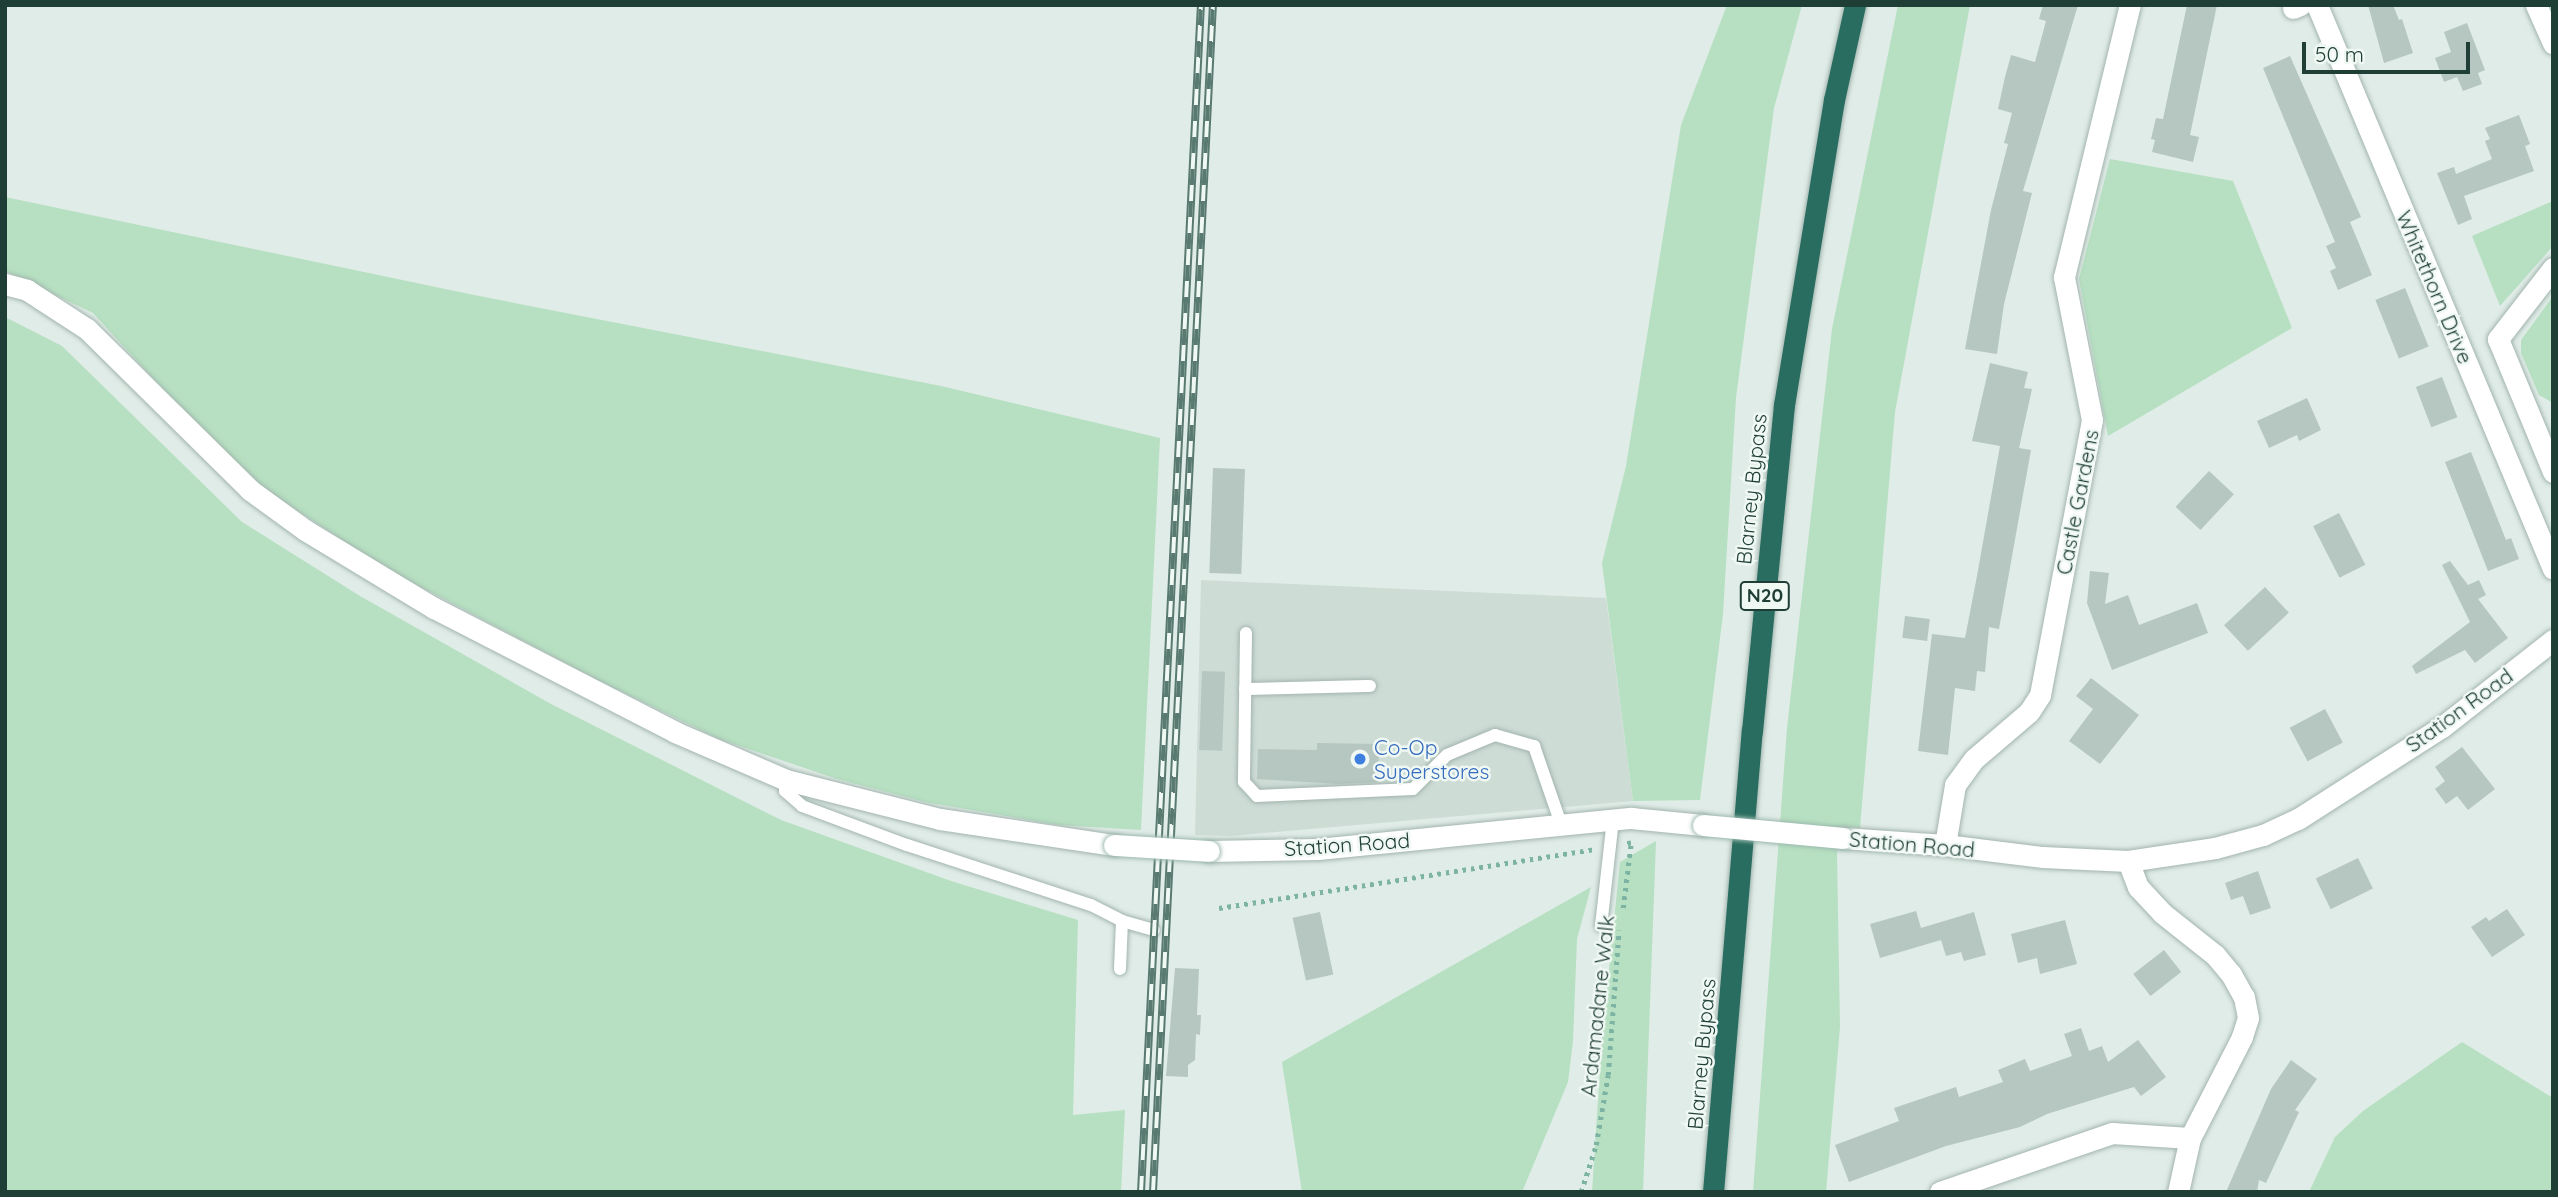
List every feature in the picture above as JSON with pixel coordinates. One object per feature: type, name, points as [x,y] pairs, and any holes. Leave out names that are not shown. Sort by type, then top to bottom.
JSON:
[{"type":"highway","name":"Blarney Bypass","points":[[1713,1192],[1752,731],[1784,405],[1834,100],[1855,5]]},
{"type":"street","name":"Castle Gardens","points":[[1945,845],[1955,785],[1974,759],[2029,712],[2040,695],[2092,420],[2064,278],[2130,5]]},
{"type":"street","name":"Whitethorn Drive","points":[[2317,5],[2553,569]]},
{"type":"street","points":[[2536,5],[2553,43]]},
{"type":"street","points":[[2553,268],[2498,339],[2547,435],[2553,471]]},
{"type":"street","name":"Station Road","points":[[5,284],[27,290],[87,329],[250,490],[305,530],[435,608],[675,732],[786,780],[940,819],[1114,845],[1209,851],[1318,849],[1631,818],[1945,845],[2043,858],[2128,861],[2215,848],[2263,835],[2298,819],[2442,727],[2553,640]]},
{"type":"street","points":[[2128,861],[2138,887],[2162,914],[2215,955],[2231,974],[2244,997],[2248,1017],[2242,1037],[2190,1138],[2178,1192]]},
{"type":"street","points":[[1940,1192],[2099,1135],[2131,1133],[2190,1138]]},
{"type":"lane","points":[[1245,633],[1244,782],[1257,796],[1413,789],[1447,755],[1495,735],[1534,746],[1561,824]]},
{"type":"lane","points":[[1245,690],[1370,686]]},
{"type":"lane","points":[[786,780],[785,792],[802,806],[907,845],[1091,905],[1122,920],[1154,930]]},
{"type":"lane","points":[[1601,926],[1613,819]]},
{"type":"lane","points":[[1120,969],[1122,920]]},
{"type":"path","name":"Ardamadane Walk","points":[[1581,1192],[1596,1144],[1608,1075],[1615,955],[1632,843],[1610,847]]},
{"type":"path","points":[[1219,908],[1610,847]]},
{"type":"shaded area","points":[[1201,580],[1606,598],[1633,801],[1230,836],[1195,835]]},
{"type":"green space","points":[[1727,5],[1802,5],[1774,108],[1736,398],[1723,614],[1700,800],[1633,801],[1602,563],[1626,466],[1681,125]]},
{"type":"green space","points":[[1898,5],[1970,5],[1895,412],[1860,828],[1841,826],[1837,853],[1840,1027],[1826,1192],[1753,1192],[1787,728],[1832,329]]},
{"type":"green space","points":[[2110,159],[2233,181],[2292,328],[2108,436],[2079,279]]},
{"type":"green space","points":[[5,197],[474,295],[941,386],[1160,438],[1141,830],[1058,825],[925,802],[837,779],[719,739],[596,679],[385,568],[263,488],[170,397],[93,313],[5,271]]},
{"type":"green space","points":[[2553,201],[2553,246],[2500,306],[2472,236]]},
{"type":"green space","points":[[2553,296],[2553,403],[2539,395],[2521,353],[2521,340]]},
{"type":"green space","points":[[5,317],[62,346],[242,522],[360,596],[551,704],[781,820],[951,881],[1078,920],[1073,1115],[1125,1110],[1121,1192],[5,1192]]},
{"type":"green space","points":[[1656,841],[1643,1192],[1592,1192],[1602,1039],[1620,862]]},
{"type":"green space","points":[[1591,887],[1577,939],[1573,1041],[1568,1082],[1522,1192],[1302,1192],[1282,1062]]},
{"type":"green space","points":[[2462,1042],[2553,1098],[2553,1192],[2309,1192],[2335,1137],[2363,1111]]},
{"type":"building","points":[[2043,5],[2078,5],[2023,191],[2032,193],[2004,304],[1997,354],[1965,349],[1991,210],[2008,144],[2004,143],[2012,113],[1998,109],[2005,77],[2011,55],[2035,62],[2046,21],[2039,19]]},
{"type":"building","points":[[2187,5],[2217,5],[2190,135],[2199,137],[2193,162],[2152,152],[2155,140],[2151,139],[2156,118],[2163,119]]},
{"type":"building","points":[[2368,5],[2393,5],[2399,20],[2402,19],[2413,53],[2384,63]]},
{"type":"building","points":[[2467,23],[2485,70],[2478,73],[2482,84],[2463,91],[2457,77],[2444,82],[2435,58],[2451,52],[2444,32]]},
{"type":"building","points":[[2290,56],[2361,217],[2350,222],[2372,275],[2338,290],[2330,271],[2336,268],[2326,246],[2335,242],[2263,68]]},
{"type":"building","points":[[2519,115],[2530,144],[2525,146],[2534,171],[2464,196],[2472,219],[2458,225],[2437,173],[2454,167],[2456,174],[2492,159],[2485,141],[2490,139],[2485,128]]},
{"type":"building","points":[[2405,288],[2429,346],[2399,358],[2375,300]]},
{"type":"building","points":[[1990,363],[2028,372],[2024,388],[2032,389],[2019,448],[2031,450],[1999,629],[1989,627],[1985,672],[1977,671],[1975,691],[1955,688],[1948,755],[1918,751],[1932,634],[1965,638],[1977,576],[2000,446],[1972,441]]},
{"type":"building","points":[[2442,377],[2457,417],[2431,427],[2416,387]]},
{"type":"building","points":[[2307,398],[2321,430],[2299,441],[2297,435],[2269,448],[2257,421]]},
{"type":"building","points":[[2471,452],[2506,540],[2511,538],[2519,559],[2488,571],[2445,462]]},
{"type":"building","points":[[1213,468],[1245,469],[1241,574],[1209,573]]},
{"type":"building","points":[[2209,471],[2234,494],[2200,530],[2176,507]]},
{"type":"building","points":[[2339,513],[2365,565],[2339,578],[2313,526]]},
{"type":"building","points":[[2450,561],[2468,585],[2479,580],[2486,595],[2478,599],[2508,638],[2475,663],[2465,650],[2416,674],[2412,666],[2470,622],[2442,565]]},
{"type":"building","points":[[2090,571],[2109,573],[2105,604],[2128,595],[2139,625],[2197,603],[2208,633],[2112,670],[2087,603]]},
{"type":"building","points":[[2265,587],[2289,613],[2248,651],[2224,625]]},
{"type":"building","points":[[1905,616],[1930,619],[1927,641],[1902,638]]},
{"type":"building","points":[[1202,671],[1225,672],[1222,751],[1199,750]]},
{"type":"building","points":[[2091,678],[2139,715],[2100,764],[2069,741],[2093,709],[2076,696]]},
{"type":"building","points":[[2325,709],[2343,743],[2308,761],[2290,728]]},
{"type":"building","points":[[1317,743],[1379,744],[1378,782],[1338,784],[1257,779],[1258,749],[1317,750]]},
{"type":"building","points":[[2462,747],[2495,789],[2468,810],[2457,796],[2446,804],[2435,789],[2445,781],[2435,767]]},
{"type":"building","points":[[2358,858],[2373,889],[2331,909],[2316,879]]},
{"type":"building","points":[[2258,871],[2271,908],[2250,915],[2243,896],[2231,900],[2225,883]]},
{"type":"building","points":[[2507,909],[2525,935],[2492,957],[2471,927],[2486,917],[2489,921]]},
{"type":"building","points":[[1916,911],[1921,928],[1974,912],[1986,955],[1964,961],[1961,952],[1946,956],[1941,940],[1880,958],[1870,924]]},
{"type":"building","points":[[1320,912],[1333,975],[1306,980],[1293,918]]},
{"type":"building","points":[[2065,920],[2077,964],[2040,974],[2037,958],[2018,963],[2011,934]]},
{"type":"building","points":[[2164,950],[2181,972],[2151,996],[2133,974]]},
{"type":"building","points":[[1175,968],[1199,969],[1197,1015],[1201,1015],[1200,1035],[1196,1034],[1195,1060],[1188,1065],[1188,1077],[1166,1076]]},
{"type":"building","points":[[2081,1028],[2089,1051],[2102,1046],[2108,1062],[2138,1040],[2166,1077],[2141,1096],[2134,1087],[2047,1114],[2020,1127],[1946,1146],[1849,1182],[1835,1145],[1899,1121],[1894,1108],[1956,1087],[1959,1097],[2003,1082],[1998,1070],[2025,1059],[2030,1071],[2072,1056],[2064,1034]]},
{"type":"building","points":[[2291,1060],[2317,1079],[2295,1110],[2299,1112],[2266,1183],[2259,1180],[2257,1192],[2226,1192],[2271,1089]]},
{"type":"railway","points":[[1141,1192],[1201,5]]},
{"type":"railway","points":[[1153,1192],[1213,5]]},
{"type":"place","name":"Co-Op Superstores","points":[[1360,759]]}]
